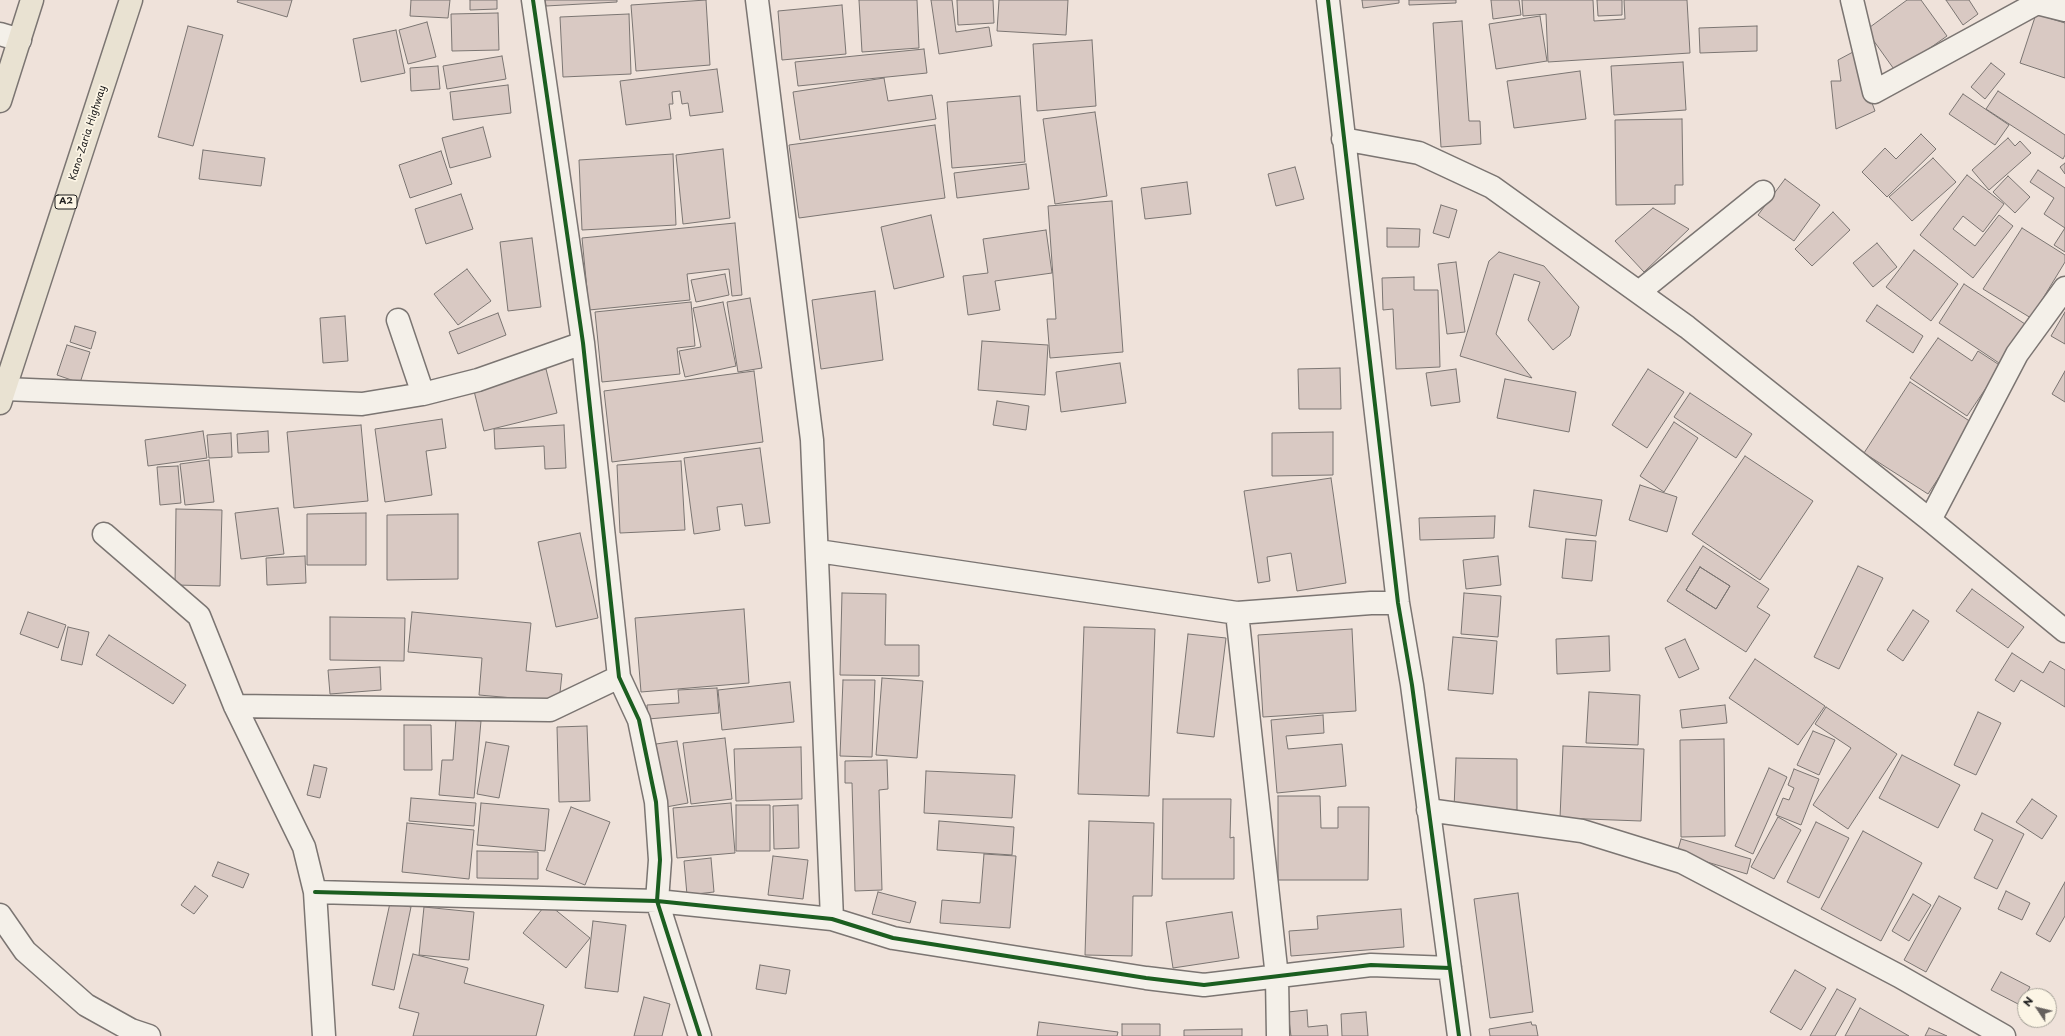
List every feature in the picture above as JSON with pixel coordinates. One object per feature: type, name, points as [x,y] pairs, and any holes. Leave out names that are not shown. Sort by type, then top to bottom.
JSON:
[{"type":"highway","points":[[0,101],[10,37],[32,0]]},
{"type":"highway","name":"Kano-Zaria Highway","points":[[3,396],[131,0]]},
{"type":"street","points":[[533,0],[584,343],[619,677],[639,720],[656,802],[660,860],[657,901],[700,1036]]},
{"type":"street","points":[[757,0],[812,440],[818,551],[832,919]]},
{"type":"street","points":[[1328,0],[1398,603],[1412,685],[1459,1036]]},
{"type":"street","points":[[1852,0],[1874,92],[2037,3],[2065,10]]},
{"type":"street","points":[[1343,139],[1418,153],[1492,187],[1687,327],[1930,520],[2065,631]]},
{"type":"street","points":[[1639,292],[1762,192]]},
{"type":"street","points":[[1930,520],[2017,354],[2065,288]]},
{"type":"street","points":[[398,320],[423,394]]},
{"type":"street","points":[[3,396],[362,404],[423,394],[478,380],[584,343]]},
{"type":"street","points":[[104,534],[199,616],[235,706],[304,847],[315,892],[324,1036]]},
{"type":"street","points":[[818,551],[1237,613],[1371,603],[1398,603]]},
{"type":"street","points":[[1237,613],[1277,977],[1278,1036]]},
{"type":"street","points":[[235,706],[550,710],[619,677]]},
{"type":"street","points":[[1428,810],[1582,831],[1682,862],[1899,976],[2004,1036]]},
{"type":"street","points":[[315,892],[657,901],[832,919],[893,938],[1146,978],[1204,985],[1371,965],[1450,968]]},
{"type":"street","points":[[0,915],[25,950],[86,1004],[131,1030],[149,1036]]},
{"type":"building","points":[[238,0],[292,0],[287,17],[237,2]]},
{"type":"building","points":[[411,0],[450,0],[448,18],[410,16]]},
{"type":"building","points":[[470,0],[497,0],[497,9],[470,10]]},
{"type":"building","points":[[545,0],[617,0],[617,2],[546,6]]},
{"type":"building","points":[[706,0],[710,65],[636,71],[631,5]]},
{"type":"building","points":[[859,0],[917,0],[919,48],[862,52]]},
{"type":"building","points":[[931,0],[952,0],[956,32],[989,27],[992,46],[939,54]]},
{"type":"building","points":[[957,0],[993,0],[994,23],[958,25]]},
{"type":"building","points":[[999,0],[1068,0],[1066,35],[997,31]]},
{"type":"building","points":[[1362,0],[1399,0],[1399,3],[1363,8]]},
{"type":"building","points":[[1409,0],[1456,0],[1456,3],[1409,5]]},
{"type":"building","points":[[1491,0],[1519,0],[1521,15],[1493,19]]},
{"type":"building","points":[[1522,0],[1593,0],[1594,21],[1625,19],[1624,0],[1687,0],[1690,53],[1548,62],[1546,14],[1523,16]]},
{"type":"building","points":[[1597,0],[1622,0],[1622,15],[1598,16]]},
{"type":"building","points":[[1907,0],[1921,0],[1947,36],[1896,72],[1866,30]]},
{"type":"building","points":[[1946,0],[1969,0],[1978,14],[1963,25]]},
{"type":"building","points":[[842,5],[846,54],[782,60],[778,11]]},
{"type":"building","points":[[498,13],[499,50],[452,51],[451,14]]},
{"type":"building","points":[[629,14],[631,74],[563,77],[560,17]]},
{"type":"building","points":[[2036,14],[2065,23],[2065,78],[2020,63]]},
{"type":"building","points":[[1540,16],[1547,61],[1496,69],[1489,24]]},
{"type":"building","points":[[1462,21],[1469,121],[1480,121],[1481,144],[1441,147],[1433,23]]},
{"type":"building","points":[[427,22],[436,57],[408,64],[399,30]]},
{"type":"building","points":[[188,26],[223,35],[193,146],[158,137]]},
{"type":"building","points":[[1757,26],[1757,51],[1700,53],[1699,28]]},
{"type":"building","points":[[396,30],[405,73],[361,82],[353,39]]},
{"type":"building","points":[[1092,40],[1096,106],[1037,111],[1033,44]]},
{"type":"building","points":[[924,49],[927,73],[798,86],[795,62]]},
{"type":"building","points":[[1853,52],[1875,111],[1836,129],[1831,81],[1841,81],[1838,60]]},
{"type":"building","points":[[502,56],[506,79],[447,89],[443,66]]},
{"type":"building","points":[[1683,62],[1686,110],[1614,115],[1611,66]]},
{"type":"building","points":[[1991,63],[2005,74],[1985,99],[1971,87]]},
{"type":"building","points":[[438,66],[440,89],[411,91],[410,68]]},
{"type":"building","points":[[717,69],[723,112],[690,116],[688,103],[682,104],[680,91],[672,92],[673,104],[669,104],[671,119],[626,125],[620,81]]},
{"type":"building","points":[[1580,71],[1586,119],[1514,128],[1507,81]]},
{"type":"building","points":[[884,78],[888,101],[932,95],[936,119],[800,140],[793,92]]},
{"type":"building","points":[[508,85],[511,113],[453,120],[450,92]]},
{"type":"building","points":[[1998,91],[2065,135],[2065,155],[2063,159],[1986,109]]},
{"type":"building","points":[[1963,94],[2009,125],[1995,145],[1949,114]]},
{"type":"building","points":[[1020,96],[1025,162],[952,168],[947,102]]},
{"type":"building","points":[[1095,112],[1107,196],[1055,204],[1043,119]]},
{"type":"building","points":[[1682,119],[1683,185],[1675,185],[1675,204],[1616,205],[1615,120]]},
{"type":"building","points":[[935,125],[945,198],[799,218],[789,145]]},
{"type":"building","points":[[483,127],[491,157],[450,168],[442,138]]},
{"type":"building","points":[[1921,134],[1936,149],[1887,197],[1862,172],[1885,148],[1896,159]]},
{"type":"building","points":[[2008,138],[2015,146],[2020,141],[2031,153],[1989,190],[1972,170]]},
{"type":"building","points":[[723,149],[730,218],[683,224],[676,155]]},
{"type":"building","points":[[203,150],[265,158],[261,186],[199,179]]},
{"type":"building","points":[[441,151],[452,184],[410,198],[399,165]]},
{"type":"building","points":[[673,154],[676,225],[582,230],[579,160]]},
{"type":"building","points":[[1933,158],[1956,182],[1912,221],[1889,197]]},
{"type":"building","points":[[2065,163],[2065,174],[2060,167]]},
{"type":"building","points":[[1026,164],[1029,189],[957,198],[954,173]]},
{"type":"building","points":[[1295,167],[1304,199],[1276,206],[1268,174]]},
{"type":"building","points":[[2038,170],[2065,188],[2065,228],[2044,214],[2054,198],[2030,182]]},
{"type":"building","points":[[1967,175],[2004,204],[1983,232],[1963,216],[1953,229],[1975,246],[1999,215],[2013,226],[1973,278],[1920,235]]},
{"type":"building","points":[[2008,176],[2030,197],[2015,213],[1993,192]]},
{"type":"building","points":[[1785,179],[1820,205],[1794,241],[1758,215]]},
{"type":"building","points":[[1187,182],[1191,214],[1145,219],[1141,188]]},
{"type":"building","points":[[461,194],[473,229],[426,244],[415,209]]},
{"type":"building","points":[[1112,201],[1123,352],[1050,358],[1047,319],[1056,319],[1048,206]]},
{"type":"building","points":[[1441,205],[1457,210],[1449,238],[1433,233]]},
{"type":"building","points":[[1653,208],[1689,229],[1644,272],[1615,241]]},
{"type":"building","points":[[1833,212],[1850,230],[1812,266],[1795,249]]},
{"type":"building","points":[[931,215],[944,277],[894,289],[881,227]]},
{"type":"building","points":[[735,223],[742,295],[732,296],[729,269],[687,274],[690,300],[589,310],[582,238]]},
{"type":"building","points":[[1387,228],[1420,229],[1419,247],[1387,247]]},
{"type":"building","points":[[2022,228],[2065,255],[2065,262],[2031,318],[1983,289]]},
{"type":"building","points":[[2065,228],[2065,252],[2054,245]]},
{"type":"building","points":[[1046,230],[1052,273],[995,281],[1000,310],[968,315],[963,276],[988,273],[983,239]]},
{"type":"building","points":[[532,238],[541,307],[508,311],[500,242]]},
{"type":"building","points":[[1877,243],[1897,267],[1873,287],[1853,263]]},
{"type":"building","points":[[1914,250],[1958,284],[1931,321],[1886,287]]},
{"type":"building","points":[[1499,252],[1544,266],[1579,307],[1570,336],[1553,350],[1528,320],[1540,282],[1514,274],[1496,334],[1532,378],[1460,356],[1489,261]]},
{"type":"building","points":[[1456,262],[1465,332],[1447,334],[1438,264]]},
{"type":"building","points":[[467,269],[491,301],[458,325],[434,294]]},
{"type":"building","points":[[725,274],[729,295],[696,302],[691,280]]},
{"type":"building","points":[[1414,277],[1414,290],[1438,290],[1440,367],[1396,369],[1393,309],[1383,310],[1382,278]]},
{"type":"building","points":[[1964,284],[2025,324],[1999,363],[1939,323]]},
{"type":"building","points":[[875,291],[883,360],[821,369],[812,300]]},
{"type":"building","points":[[750,298],[762,368],[738,372],[727,302]]},
{"type":"building","points":[[691,302],[695,346],[677,348],[680,374],[602,382],[595,312]]},
{"type":"building","points":[[723,302],[736,366],[685,377],[679,351],[701,347],[693,308]]},
{"type":"building","points":[[1877,305],[1923,336],[1913,353],[1866,321]]},
{"type":"building","points":[[2065,312],[2065,344],[2051,336]]},
{"type":"building","points":[[498,313],[506,335],[458,354],[449,332]]},
{"type":"building","points":[[345,316],[348,361],[323,363],[320,318]]},
{"type":"building","points":[[75,326],[96,332],[91,349],[70,342]]},
{"type":"building","points":[[1938,338],[1972,361],[1978,351],[2001,366],[1967,416],[1910,378]]},
{"type":"building","points":[[982,341],[1048,345],[1045,395],[978,390]]},
{"type":"building","points":[[67,345],[90,352],[80,383],[57,375]]},
{"type":"building","points":[[1120,363],[1126,403],[1061,412],[1056,372]]},
{"type":"building","points":[[1340,368],[1341,409],[1299,409],[1298,369]]},
{"type":"building","points":[[546,369],[557,413],[484,431],[473,387]]},
{"type":"building","points":[[1456,369],[1460,402],[1431,406],[1426,373]]},
{"type":"building","points":[[1648,369],[1684,392],[1647,448],[1612,425]]},
{"type":"building","points":[[754,371],[763,442],[612,462],[604,391]]},
{"type":"building","points":[[2065,371],[2065,402],[2052,394]]},
{"type":"building","points":[[1505,379],[1576,392],[1569,432],[1497,418]]},
{"type":"building","points":[[1910,382],[1974,424],[1928,494],[1864,453]]},
{"type":"building","points":[[1690,393],[1752,434],[1736,458],[1674,417]]},
{"type":"building","points":[[997,401],[1029,406],[1026,430],[993,425]]},
{"type":"building","points":[[442,419],[446,448],[426,451],[432,495],[385,502],[375,429]]},
{"type":"building","points":[[1674,422],[1698,438],[1664,492],[1640,476]]},
{"type":"building","points":[[361,425],[368,501],[294,508],[287,432]]},
{"type":"building","points":[[564,425],[566,468],[545,469],[544,446],[495,449],[494,429]]},
{"type":"building","points":[[203,431],[207,458],[148,466],[145,440]]},
{"type":"building","points":[[268,431],[269,452],[238,453],[237,434]]},
{"type":"building","points":[[1333,432],[1333,475],[1272,476],[1272,433]]},
{"type":"building","points":[[231,433],[232,457],[209,458],[207,435]]},
{"type":"building","points":[[760,448],[770,523],[745,526],[742,504],[717,507],[720,530],[694,534],[684,458]]},
{"type":"building","points":[[1745,456],[1813,501],[1760,580],[1692,534]]},
{"type":"building","points":[[209,460],[214,502],[185,505],[180,464]]},
{"type":"building","points":[[681,461],[685,530],[620,533],[617,465]]},
{"type":"building","points":[[178,466],[181,503],[160,505],[157,467]]},
{"type":"building","points":[[1331,478],[1346,583],[1297,591],[1291,553],[1267,557],[1270,581],[1258,583],[1244,491]]},
{"type":"building","points":[[1640,485],[1677,497],[1667,532],[1629,520]]},
{"type":"building","points":[[1534,490],[1602,500],[1596,536],[1529,527]]},
{"type":"building","points":[[278,508],[284,554],[241,559],[235,513]]},
{"type":"building","points":[[176,509],[222,510],[220,586],[175,585]]},
{"type":"building","points":[[366,513],[366,565],[307,565],[307,514]]},
{"type":"building","points":[[458,514],[458,579],[387,580],[387,515]]},
{"type":"building","points":[[1495,516],[1494,538],[1420,540],[1419,518]]},
{"type":"building","points":[[580,533],[598,618],[556,627],[538,542]]},
{"type":"building","points":[[1566,539],[1596,541],[1592,581],[1562,578]]},
{"type":"building","points":[[1703,546],[1769,589],[1757,607],[1770,615],[1746,652],[1667,601]],"holes":[[[1700,567],[1730,586],[1716,609],[1686,590]]]},
{"type":"building","points":[[305,556],[306,583],[267,585],[266,558]]},
{"type":"building","points":[[1498,556],[1501,585],[1466,589],[1463,560]]},
{"type":"building","points":[[1858,566],[1883,578],[1839,669],[1814,657]]},
{"type":"building","points":[[1700,567],[1730,586],[1716,609],[1686,590]]},
{"type":"building","points":[[1972,589],[2024,627],[2008,648],[1956,611]]},
{"type":"building","points":[[842,593],[886,594],[885,645],[919,645],[919,676],[840,675]]},
{"type":"building","points":[[1464,593],[1501,596],[1498,637],[1461,634]]},
{"type":"building","points":[[744,609],[749,683],[641,692],[635,618]]},
{"type":"building","points":[[1913,610],[1929,621],[1903,661],[1887,650]]},
{"type":"building","points":[[28,612],[66,625],[58,648],[20,634]]},
{"type":"building","points":[[412,612],[531,623],[526,671],[562,674],[559,702],[479,695],[482,658],[408,652]]},
{"type":"building","points":[[330,617],[405,618],[404,661],[330,660]]},
{"type":"building","points":[[68,627],[89,632],[82,665],[61,660]]},
{"type":"building","points":[[1084,627],[1155,629],[1149,796],[1078,794]]},
{"type":"building","points":[[1352,629],[1356,711],[1263,717],[1258,635]]},
{"type":"building","points":[[1188,634],[1226,638],[1214,737],[1177,733]]},
{"type":"building","points":[[109,635],[186,685],[173,704],[96,655]]},
{"type":"building","points":[[1609,636],[1610,671],[1557,674],[1556,639]]},
{"type":"building","points":[[1453,637],[1497,641],[1493,694],[1448,690]]},
{"type":"building","points":[[1685,639],[1699,669],[1679,678],[1665,648]]},
{"type":"building","points":[[2012,653],[2043,673],[2050,661],[2065,670],[2065,707],[2021,680],[2014,692],[1995,680]]},
{"type":"building","points":[[1755,659],[1825,706],[1798,745],[1729,698]]},
{"type":"building","points":[[380,667],[381,690],[330,694],[328,670]]},
{"type":"building","points":[[882,678],[923,681],[917,758],[876,755]]},
{"type":"building","points":[[843,680],[875,680],[872,757],[840,756]]},
{"type":"building","points":[[790,682],[794,722],[722,730],[718,690]]},
{"type":"building","points":[[717,688],[719,713],[648,719],[647,705],[679,703],[678,690]]},
{"type":"building","points":[[1589,692],[1640,695],[1638,745],[1586,743]]},
{"type":"building","points":[[1725,705],[1727,723],[1682,728],[1680,710]]},
{"type":"building","points":[[1826,707],[1897,754],[1848,829],[1813,805],[1851,748],[1815,724]]},
{"type":"building","points":[[1978,712],[2001,723],[1976,775],[1954,765]]},
{"type":"building","points":[[1323,715],[1324,733],[1286,736],[1288,749],[1342,744],[1346,786],[1277,793],[1271,720]]},
{"type":"building","points":[[456,719],[481,721],[474,798],[439,795],[442,760],[453,760]]},
{"type":"building","points":[[404,725],[431,725],[432,770],[404,770]]},
{"type":"building","points":[[587,726],[590,801],[559,802],[557,727]]},
{"type":"building","points":[[1813,731],[1835,740],[1819,775],[1797,765]]},
{"type":"building","points":[[725,738],[732,799],[691,804],[683,743]]},
{"type":"building","points":[[1724,739],[1725,836],[1681,837],[1680,740]]},
{"type":"building","points":[[677,741],[688,803],[666,807],[656,744]]},
{"type":"building","points":[[486,742],[509,746],[499,798],[477,794]]},
{"type":"building","points":[[1563,746],[1644,749],[1641,821],[1560,818]]},
{"type":"building","points":[[801,747],[802,799],[736,801],[734,749]]},
{"type":"building","points":[[1902,755],[1960,785],[1938,828],[1879,798]]},
{"type":"building","points":[[1456,758],[1517,759],[1517,810],[1454,809]]},
{"type":"building","points":[[887,760],[888,789],[879,790],[882,890],[855,891],[852,783],[845,783],[845,761]]},
{"type":"building","points":[[314,765],[327,768],[320,798],[307,795]]},
{"type":"building","points":[[1769,768],[1787,777],[1753,854],[1735,846]]},
{"type":"building","points":[[1794,769],[1819,779],[1801,825],[1776,815],[1783,798],[1789,800],[1794,788],[1788,785]]},
{"type":"building","points":[[926,771],[1015,775],[1012,818],[924,813]]},
{"type":"building","points":[[1278,796],[1320,796],[1321,828],[1338,828],[1338,807],[1369,807],[1368,880],[1278,880]]},
{"type":"building","points":[[411,798],[476,803],[474,826],[409,821]]},
{"type":"building","points":[[1163,799],[1231,799],[1230,838],[1234,837],[1234,879],[1162,879]]},
{"type":"building","points":[[2032,799],[2057,816],[2042,839],[2016,822]]},
{"type":"building","points":[[481,803],[549,809],[545,851],[477,845]]},
{"type":"building","points":[[731,803],[735,853],[677,858],[673,808]]},
{"type":"building","points":[[736,805],[770,805],[770,851],[736,851]]},
{"type":"building","points":[[798,805],[799,848],[774,849],[773,806]]},
{"type":"building","points":[[571,807],[610,822],[585,885],[546,870]]},
{"type":"building","points":[[1982,813],[2024,834],[1997,889],[1974,878],[1993,840],[1974,830]]},
{"type":"building","points":[[1778,817],[1801,830],[1774,879],[1751,867]]},
{"type":"building","points":[[939,821],[1014,827],[1012,855],[937,850]]},
{"type":"building","points":[[1089,821],[1154,823],[1152,896],[1133,896],[1132,956],[1085,955]]},
{"type":"building","points":[[1816,822],[1849,838],[1819,898],[1787,882]]},
{"type":"building","points":[[407,823],[474,830],[469,879],[402,872]]},
{"type":"building","points":[[1863,831],[1922,863],[1881,941],[1821,909]]},
{"type":"building","points":[[1681,839],[1751,859],[1747,874],[1677,853]]},
{"type":"building","points":[[477,851],[538,852],[538,879],[477,878]]},
{"type":"building","points":[[984,854],[1016,856],[1010,928],[940,923],[942,900],[980,903]]},
{"type":"building","points":[[773,856],[808,860],[803,899],[768,895]]},
{"type":"building","points":[[711,858],[714,892],[687,895],[684,861]]},
{"type":"building","points":[[218,862],[249,874],[243,888],[212,876]]},
{"type":"building","points":[[2065,882],[2065,916],[2050,942],[2036,934]]},
{"type":"building","points":[[195,886],[208,896],[194,914],[181,905]]},
{"type":"building","points":[[2006,891],[2030,903],[2022,920],[1998,909]]},
{"type":"building","points":[[878,892],[916,902],[910,923],[872,914]]},
{"type":"building","points":[[1518,893],[1533,1012],[1490,1018],[1474,899]]},
{"type":"building","points":[[1913,894],[1931,905],[1909,941],[1892,931]]},
{"type":"building","points":[[1939,896],[1961,908],[1926,972],[1904,960]]},
{"type":"building","points":[[390,903],[411,907],[394,990],[372,985]]},
{"type":"building","points":[[547,903],[590,938],[566,968],[523,933]]},
{"type":"building","points":[[424,907],[474,912],[469,960],[419,955]]},
{"type":"building","points":[[1401,909],[1404,947],[1291,956],[1289,931],[1318,929],[1317,916]]},
{"type":"building","points":[[1232,912],[1239,958],[1173,968],[1166,922]]},
{"type":"building","points":[[593,921],[626,925],[618,992],[585,988]]},
{"type":"building","points":[[413,954],[468,968],[464,983],[544,1005],[536,1036],[413,1036],[419,1013],[399,1008]]},
{"type":"building","points":[[760,965],[790,970],[786,994],[756,989]]},
{"type":"building","points":[[1795,970],[1826,988],[1801,1030],[1770,1012]]},
{"type":"building","points":[[2001,972],[2030,987],[2017,988],[2017,1003],[1991,990]]},
{"type":"building","points":[[1837,989],[1856,999],[1835,1036],[1810,1036]]},
{"type":"building","points":[[644,997],[670,1004],[662,1036],[634,1036]]},
{"type":"building","points":[[1860,1008],[1909,1036],[1845,1036]]},
{"type":"building","points":[[1307,1010],[1308,1027],[1327,1025],[1328,1036],[1291,1036],[1288,1012]]},
{"type":"building","points":[[1366,1012],[1368,1036],[1342,1036],[1341,1014]]},
{"type":"building","points":[[1039,1022],[1118,1032],[1117,1036],[1037,1036]]},
{"type":"building","points":[[1531,1022],[1532,1025],[1536,1025],[1538,1036],[1490,1036],[1489,1029]]},
{"type":"building","points":[[1122,1024],[1160,1024],[1160,1036],[1122,1036]]},
{"type":"building","points":[[1929,1028],[1947,1036],[1925,1036]]},
{"type":"building","points":[[1242,1029],[1242,1036],[1184,1036],[1184,1030]]},
{"type":"cycle path","points":[[533,0],[583,343],[619,677],[639,720],[656,802],[660,860],[657,901],[700,1036]]},
{"type":"cycle path","points":[[1328,0],[1398,603],[1412,685],[1459,1036]]},
{"type":"cycle path","points":[[315,892],[657,901],[832,919],[893,938],[1146,978],[1204,985],[1371,965],[1450,968]]}]
